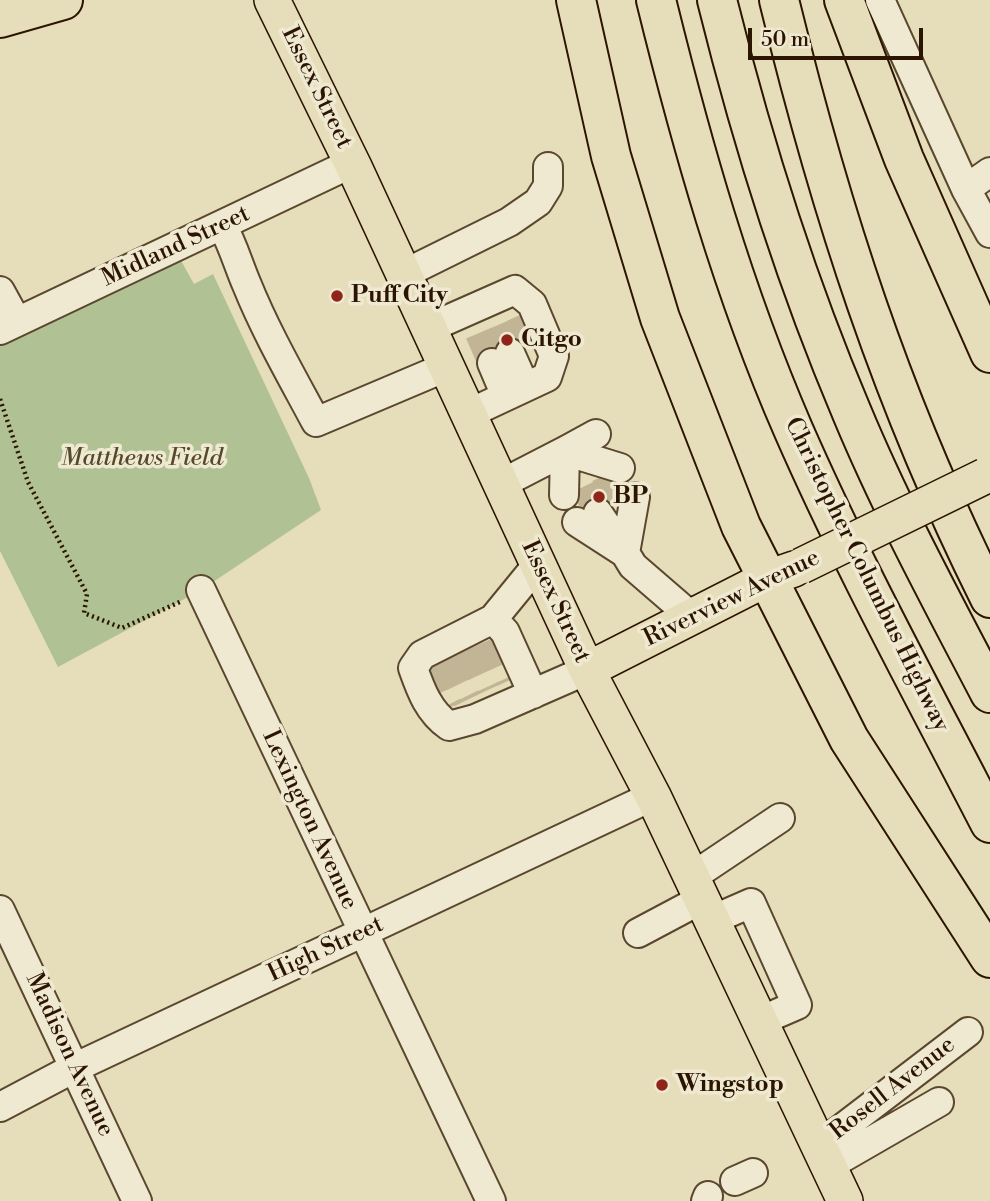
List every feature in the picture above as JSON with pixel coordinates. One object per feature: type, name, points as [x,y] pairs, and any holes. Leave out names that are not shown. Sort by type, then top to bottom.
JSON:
[{"type":"highway","points":[[0,18],[63,0]]},
{"type":"highway","points":[[576,0],[611,156],[660,318],[741,526],[785,572],[849,739],[990,958]]},
{"type":"highway","name":"Christopher Columbus Highway","points":[[656,0],[697,157],[720,230],[757,339],[792,428],[867,587],[990,823]]},
{"type":"highway","points":[[717,0],[764,176],[821,337],[889,493],[990,693]]},
{"type":"highway","points":[[779,0],[820,161],[871,322],[934,481],[990,598]]},
{"type":"highway","points":[[844,0],[904,159],[990,353]]},
{"type":"main road","name":"Essex Street","points":[[272,0],[352,163],[587,670],[653,796],[845,1201]]},
{"type":"main road","name":"Riverview Avenue","points":[[587,670],[988,475]]},
{"type":"street","points":[[880,0],[966,189],[990,233]]},
{"type":"street","name":"Midland Street","points":[[8,326],[352,163]]},
{"type":"street","points":[[404,275],[509,222],[538,202],[548,186],[548,167]]},
{"type":"street","points":[[966,189],[990,172]]},
{"type":"street","points":[[222,225],[237,252],[246,284],[316,422],[446,367]]},
{"type":"street","points":[[429,328],[494,313],[515,290],[532,304],[554,356],[526,387],[468,414]]},
{"type":"street","points":[[0,291],[8,326]]},
{"type":"street","points":[[526,387],[512,353],[526,387]]},
{"type":"street","points":[[500,484],[596,434]]},
{"type":"street","points":[[565,451],[593,481],[565,451]]},
{"type":"street","points":[[625,553],[608,509],[625,553],[633,566],[692,617]]},
{"type":"street","points":[[459,644],[538,564]]},
{"type":"street","name":"Lexington Avenue","points":[[201,590],[491,1201]]},
{"type":"street","points":[[488,703],[505,632],[459,644],[413,668],[435,716],[449,726],[488,703],[587,670]]},
{"type":"street","name":"High Street","points":[[0,1107],[74,1068],[653,796]]},
{"type":"street","points":[[638,933],[702,899],[780,818]]},
{"type":"street","name":"Madison Avenue","points":[[0,910],[137,1201]]},
{"type":"street","name":"Rosell Avenue","points":[[824,1156],[968,1032]]},
{"type":"street","points":[[824,1156],[939,1102]]},
{"type":"path","points":[[0,399],[28,482],[87,594],[84,613],[122,628],[150,618],[201,590]]},
{"type":"green space","name":"Matthews Field","points":[[174,248],[194,284],[213,274],[309,478],[321,510],[201,590],[58,667],[0,551],[0,330]]},
{"type":"tunnel","points":[[520,315],[533,344]]},
{"type":"tunnel","points":[[498,325],[510,353]]},
{"type":"tunnel","points":[[479,333],[492,363]]},
{"type":"tunnel","points":[[605,475],[619,504]]},
{"type":"tunnel","points":[[585,486],[598,513]]},
{"type":"tunnel","points":[[491,639],[510,680]]},
{"type":"tunnel","points":[[469,649],[488,690]]},
{"type":"tunnel","points":[[447,659],[467,700]]},
{"type":"tunnel","points":[[428,668],[449,708]]},
{"type":"place","name":"Puff City","points":[[337,296]]},
{"type":"place","name":"Citgo","points":[[507,340]]},
{"type":"place","name":"BP","points":[[599,497]]},
{"type":"place","name":"Wingstop","points":[[662,1085]]}]
